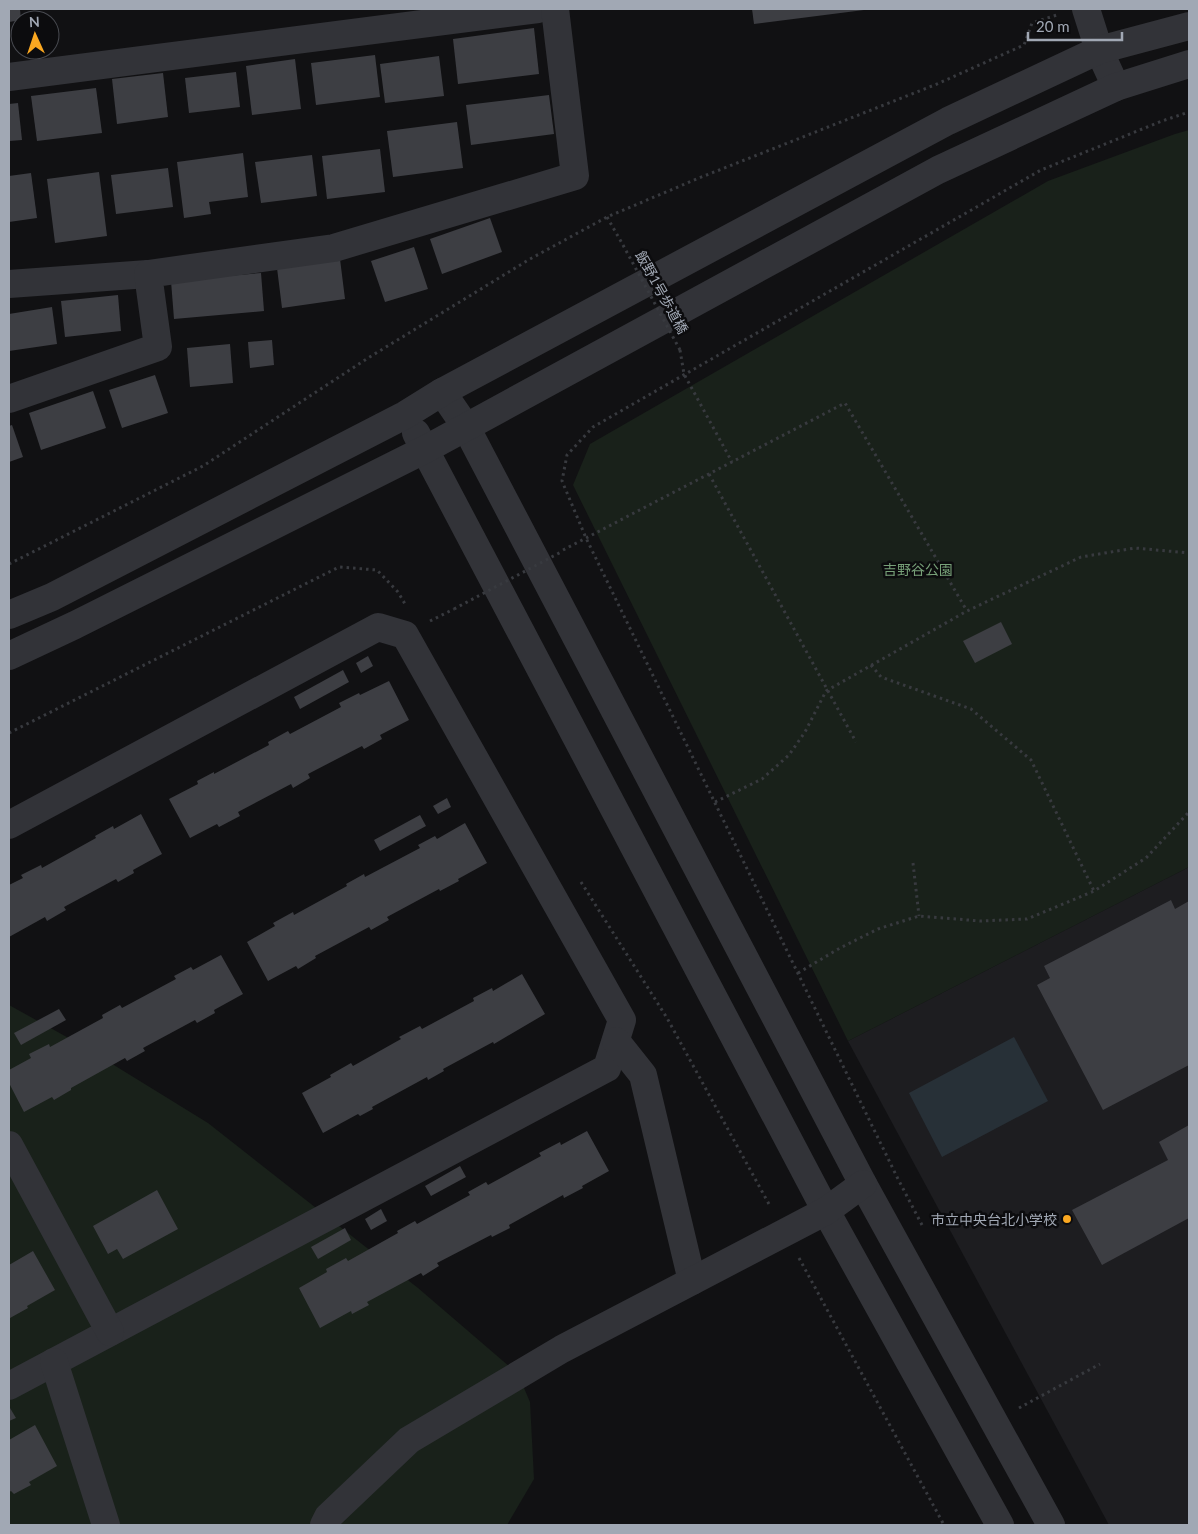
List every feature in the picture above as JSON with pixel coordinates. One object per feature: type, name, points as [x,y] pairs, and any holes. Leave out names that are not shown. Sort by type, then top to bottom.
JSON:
[{"type":"street","points":[[9,77],[538,9]]},
{"type":"street","points":[[9,284],[148,274],[334,248],[575,176],[556,9]]},
{"type":"street","points":[[1076,10],[1099,50],[1116,88]]},
{"type":"street","points":[[9,615],[52,597],[406,415],[442,392],[948,121],[1099,50],[1189,26]]},
{"type":"street","points":[[9,656],[75,625],[426,449],[938,170],[1116,88],[1189,64]]},
{"type":"street","points":[[9,398],[158,348],[148,274]]},
{"type":"street","points":[[442,392],[466,427],[863,1184],[1051,1525]]},
{"type":"street","points":[[406,415],[426,449],[826,1212],[1000,1525]]},
{"type":"street","points":[[9,825],[378,627],[405,635],[622,1020],[607,1068],[9,1386]]},
{"type":"street","points":[[616,1041],[643,1076],[692,1281]]},
{"type":"street","points":[[9,1145],[110,1332]]},
{"type":"street","points":[[324,1525],[328,1517],[409,1440],[562,1349],[826,1212],[863,1184]]},
{"type":"street","points":[[54,1362],[106,1525]]},
{"type":"path","points":[[9,564],[203,466],[383,348],[530,259],[607,217],[699,178],[937,84],[1024,45],[1032,23],[1076,10]]},
{"type":"path","points":[[926,1232],[898,1179],[586,538],[562,481],[567,454],[593,427],[1041,170],[1189,112]]},
{"type":"path","name":"飯野1号歩道橋","points":[[607,217],[680,350],[684,374],[732,462]]},
{"type":"path","points":[[429,622],[845,403],[967,611]]},
{"type":"path","points":[[709,474],[826,691],[856,742]]},
{"type":"path","points":[[715,802],[762,778],[789,755],[805,732],[826,691],[967,611],[1081,557],[1135,548],[1189,553]]},
{"type":"path","points":[[871,665],[881,678],[971,708],[1031,760],[1094,891]]},
{"type":"path","points":[[798,973],[840,948],[863,937],[919,916],[980,922],[1027,919],[1094,891],[1146,858],[1189,812]]},
{"type":"path","points":[[913,863],[919,916]]},
{"type":"path","points":[[1019,1408],[1100,1364]]},
{"type":"path","points":[[1014,1399],[1023,1416]]},
{"type":"shaded area","name":"市立中央台北小学校","points":[[1189,867],[1189,1525],[1109,1525],[848,1041]]},
{"type":"shaded area","points":[[1014,1037],[1048,1101],[942,1157],[909,1093]]},
{"type":"green space","name":"吉野谷公園","points":[[1189,130],[1189,867],[848,1041],[573,485],[590,444],[1048,181]]},
{"type":"green space","points":[[9,1005],[83,1046],[208,1123],[418,1288],[518,1374],[530,1402],[534,1479],[507,1525],[9,1525]]},
{"type":"building","points":[[9,9],[20,9],[10,10],[9,22]]},
{"type":"building","points":[[752,9],[864,9],[864,10],[754,24]]},
{"type":"building","points":[[534,28],[539,74],[458,84],[453,39]]},
{"type":"building","points":[[375,55],[380,97],[316,105],[311,63]]},
{"type":"building","points":[[439,56],[444,96],[385,103],[380,64]]},
{"type":"building","points":[[295,59],[301,109],[252,115],[246,66]]},
{"type":"building","points":[[236,72],[240,107],[189,113],[185,78]]},
{"type":"building","points":[[163,73],[168,117],[117,124],[112,79]]},
{"type":"building","points":[[96,88],[102,133],[37,141],[31,96]]},
{"type":"building","points":[[549,95],[554,134],[471,145],[466,105]]},
{"type":"building","points":[[18,103],[22,140],[9,141],[9,104]]},
{"type":"building","points":[[457,122],[463,168],[393,177],[387,131]]},
{"type":"building","points":[[380,149],[385,192],[327,199],[322,156]]},
{"type":"building","points":[[243,153],[248,197],[209,202],[211,214],[184,218],[177,162]]},
{"type":"building","points":[[312,155],[317,196],[261,203],[255,162]]},
{"type":"building","points":[[168,168],[173,207],[116,214],[111,175]]},
{"type":"building","points":[[99,172],[107,236],[55,243],[47,179]]},
{"type":"building","points":[[31,173],[37,218],[9,222],[9,176]]},
{"type":"building","points":[[490,218],[502,252],[442,274],[430,239]]},
{"type":"building","points":[[414,247],[428,289],[385,302],[371,261]]},
{"type":"building","points":[[340,259],[345,299],[282,308],[277,268]]},
{"type":"building","points":[[261,273],[264,311],[174,319],[171,281]]},
{"type":"building","points":[[118,295],[121,331],[65,337],[61,301]]},
{"type":"building","points":[[52,307],[57,344],[9,351],[9,314]]},
{"type":"building","points":[[272,340],[274,365],[250,368],[248,342]]},
{"type":"building","points":[[230,344],[233,383],[190,387],[187,348]]},
{"type":"building","points":[[155,375],[168,413],[122,428],[109,390]]},
{"type":"building","points":[[93,391],[106,428],[41,450],[29,413]]},
{"type":"building","points":[[12,425],[23,457],[9,462],[9,426]]},
{"type":"building","points":[[1001,622],[1012,644],[975,663],[963,641]]},
{"type":"building","points":[[368,656],[373,666],[361,673],[356,663]]},
{"type":"building","points":[[343,670],[349,682],[300,709],[294,697]]},
{"type":"building","points":[[389,681],[409,720],[380,735],[382,739],[364,749],[362,746],[308,774],[310,778],[293,788],[291,784],[238,812],[240,816],[219,827],[217,824],[190,838],[169,799],[198,784],[197,781],[269,745],[268,742],[288,731],[290,734],[341,707],[339,703]]},
{"type":"building","points":[[447,798],[451,807],[438,814],[433,806]]},
{"type":"building","points":[[141,814],[162,854],[133,870],[134,873],[118,882],[116,879],[64,907],[66,910],[47,921],[45,917],[9,937],[9,885],[23,878],[21,875],[41,865],[42,868],[96,838],[95,836],[113,826],[114,829]]},
{"type":"building","points":[[420,815],[426,826],[380,851],[374,840]]},
{"type":"building","points":[[465,823],[487,863],[458,879],[459,881],[440,891],[439,889],[387,917],[389,920],[371,930],[369,927],[315,956],[316,958],[298,969],[296,966],[268,981],[247,942],[275,926],[273,923],[293,912],[294,915],[347,886],[346,884],[364,874],[365,877],[420,848],[418,845],[435,836],[437,839]]},
{"type":"building","points":[[1171,900],[1175,909],[1189,901],[1189,1065],[1103,1110],[1037,985],[1050,978],[1044,966]]},
{"type":"building","points":[[221,955],[243,994],[214,1010],[215,1013],[197,1023],[195,1020],[143,1048],[145,1051],[127,1061],[125,1058],[71,1088],[71,1090],[54,1100],[52,1097],[24,1112],[9,1083],[9,1070],[31,1058],[29,1054],[49,1044],[50,1047],[103,1018],[102,1015],[120,1005],[122,1008],[176,979],[174,976],[191,967],[193,970]]},
{"type":"building","points":[[522,974],[545,1014],[494,1044],[493,1042],[443,1069],[444,1071],[428,1080],[427,1077],[372,1107],[373,1109],[360,1116],[358,1114],[323,1133],[302,1093],[351,1063],[353,1066],[401,1039],[399,1037],[420,1026],[422,1029],[474,1001],[473,998],[492,988],[493,991]]},
{"type":"building","points":[[59,1009],[66,1020],[21,1045],[14,1033]]},
{"type":"building","points":[[1189,1125],[1189,1218],[1102,1265],[1072,1210],[1168,1160],[1159,1142]]},
{"type":"building","points":[[587,1131],[609,1171],[582,1186],[583,1188],[564,1198],[563,1195],[509,1225],[510,1228],[492,1237],[491,1235],[437,1263],[439,1266],[423,1276],[421,1273],[367,1302],[369,1305],[352,1314],[351,1311],[320,1328],[299,1288],[327,1272],[326,1269],[346,1258],[348,1261],[398,1233],[397,1231],[415,1221],[417,1224],[470,1195],[468,1192],[486,1182],[488,1185],[541,1156],[539,1153],[560,1142],[561,1145]]},
{"type":"building","points":[[460,1166],[466,1177],[431,1196],[425,1186]]},
{"type":"building","points":[[157,1190],[178,1229],[123,1259],[117,1249],[108,1254],[93,1226]]},
{"type":"building","points":[[381,1209],[387,1221],[371,1230],[365,1219]]},
{"type":"building","points":[[345,1228],[351,1240],[318,1259],[311,1247]]},
{"type":"building","points":[[33,1251],[55,1290],[10,1318],[9,1265]]},
{"type":"building","points":[[9,1409],[16,1418],[9,1421]]},
{"type":"building","points":[[35,1425],[57,1466],[29,1482],[31,1485],[14,1494],[11,1491],[9,1492],[9,1440]]},
{"type":"place","name":"市立中央台北小学校","points":[[1067,1219]]}]
